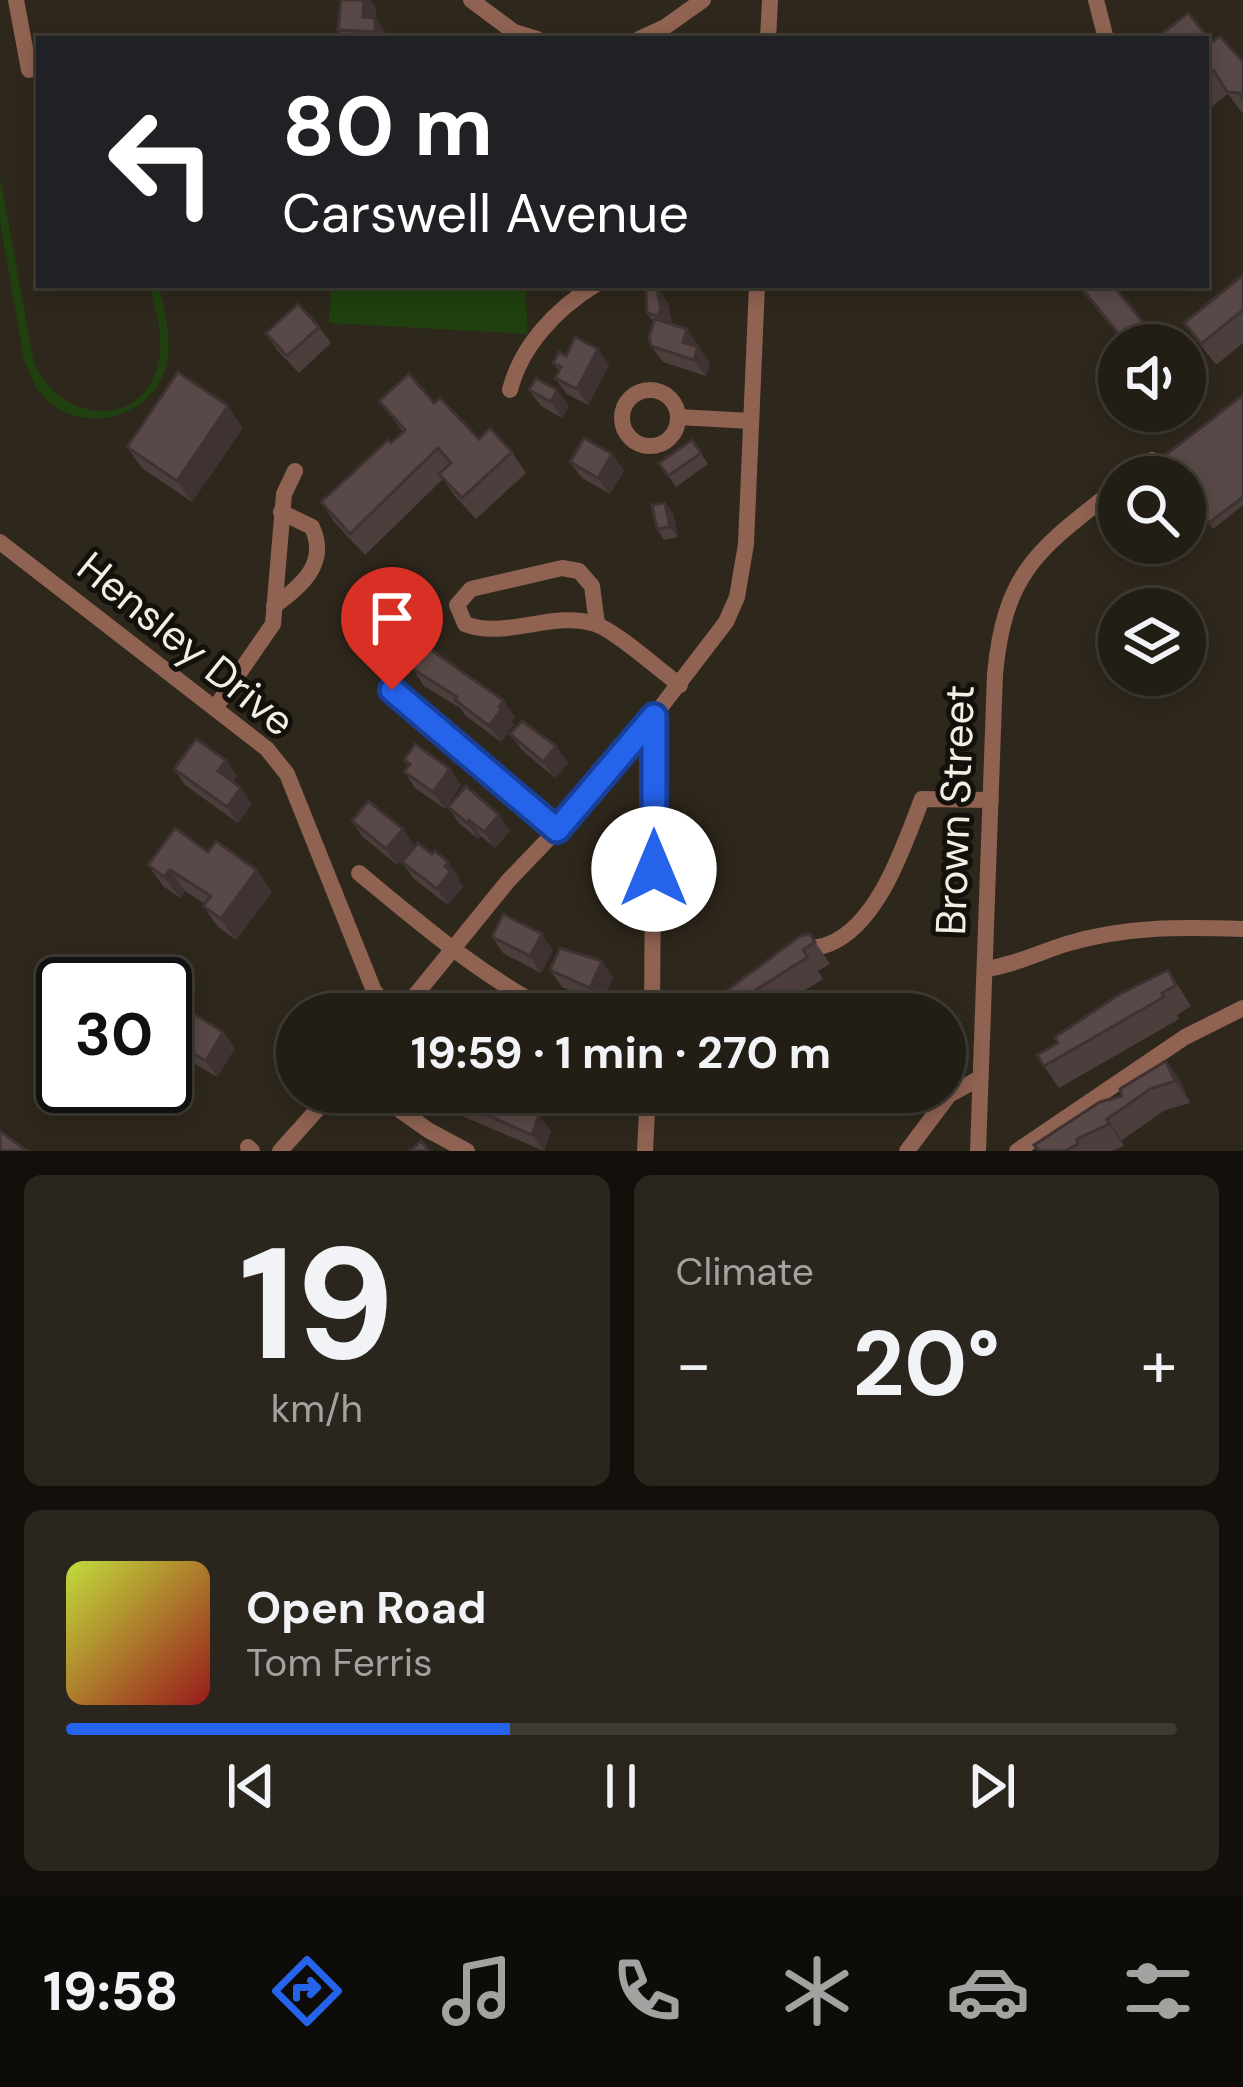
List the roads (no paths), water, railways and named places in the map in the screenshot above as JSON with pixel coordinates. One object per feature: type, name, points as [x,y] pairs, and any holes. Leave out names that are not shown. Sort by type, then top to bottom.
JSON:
[{"type":"street","points":[[16,0],[28,70]]},
{"type":"street","points":[[471,0],[519,36]]},
{"type":"street","points":[[646,36],[703,0]]},
{"type":"street","points":[[768,36],[770,0]]},
{"type":"street","points":[[1096,0],[1105,36]]},
{"type":"street","points":[[510,390],[515,371],[536,336],[591,288]]},
{"type":"street","points":[[415,993],[680,685],[711,646],[736,597],[746,544],[757,288]]},
{"type":"street","points":[[678,417],[751,422]]},
{"type":"street","points":[[215,708],[273,625],[281,512],[295,471]]},
{"type":"street","name":"Brown Street","points":[[977,1151],[995,674],[1003,616],[1034,556],[1098,503]]},
{"type":"street","points":[[274,606],[312,573],[317,555],[312,527],[281,512]]},
{"type":"street","name":"Hensley Drive","points":[[0,542],[267,749],[286,774],[376,993]]},
{"type":"street","points":[[597,624],[592,586],[579,571],[562,568],[471,589],[457,605],[465,625],[476,629],[543,621],[597,624],[680,685]]},
{"type":"street","points":[[392,690],[557,830]]},
{"type":"street","points":[[652,993],[654,716]]},
{"type":"street","points":[[792,960],[810,946],[827,945],[856,924],[894,872],[922,800],[992,800]]},
{"type":"street","points":[[359,873],[452,950],[517,993]]},
{"type":"street","points":[[985,969],[1009,966],[1066,944],[1143,928],[1243,929]]},
{"type":"street","points":[[746,993],[754,987]]},
{"type":"street","points":[[1017,1151],[1185,1036],[1243,1008]]},
{"type":"street","points":[[907,1151],[949,1095],[980,1078]]},
{"type":"street","points":[[281,1151],[314,1113]]},
{"type":"street","points":[[404,1113],[467,1151]]},
{"type":"street","points":[[645,1151],[647,1113]]}]
